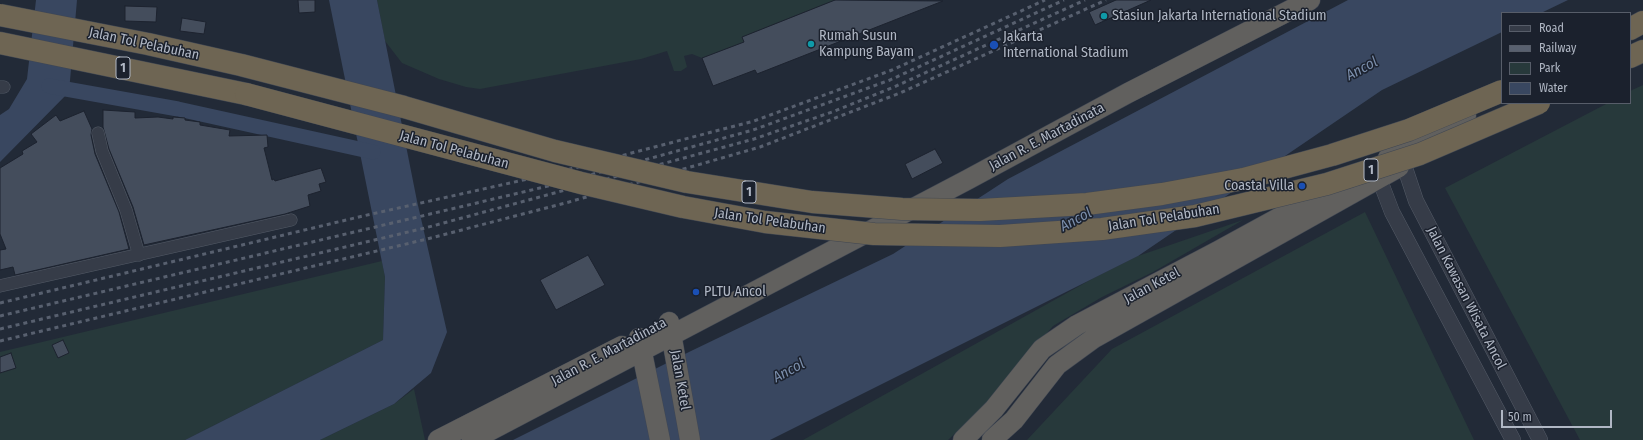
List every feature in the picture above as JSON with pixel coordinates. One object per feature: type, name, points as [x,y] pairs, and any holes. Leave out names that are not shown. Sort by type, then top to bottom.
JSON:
[{"type":"highway","name":"Jalan R. E. Martadinata","points":[[472,440],[967,180],[1128,93],[1310,0]]},
{"type":"highway","name":"Jalan Tol Pelabuhan","points":[[0,15],[141,42],[241,65],[555,150],[687,182],[812,202],[902,209],[980,210],[1079,204],[1177,192],[1243,179],[1332,155],[1409,130],[1501,91]]},
{"type":"highway","points":[[1631,23],[1643,17]]},
{"type":"highway","points":[[1631,28],[1643,22]]},
{"type":"highway","name":"Jalan Tol Pelabuhan","points":[[0,43],[246,94],[581,183],[683,207],[766,222],[874,234],[1000,236],[1102,229],[1195,216],[1327,184],[1420,154],[1538,104]]},
{"type":"highway","points":[[1631,50],[1643,44]]},
{"type":"highway","points":[[1631,57],[1643,51]]},
{"type":"highway","points":[[1400,160],[1501,96]]},
{"type":"highway","points":[[1375,172],[1524,104]]},
{"type":"highway","name":"Jalan Ketel","points":[[963,440],[994,409],[1042,349],[1077,325],[1218,251],[1375,172]]},
{"type":"highway","name":"Jalan Ketel","points":[[992,440],[1014,420],[1058,365],[1094,338],[1375,172]]},
{"type":"highway","name":"Jalan Ketel","points":[[672,335],[690,440]]},
{"type":"highway","name":"Jalan R. E. Martadinata","points":[[438,440],[641,351]]},
{"type":"highway","points":[[641,351],[660,440]]},
{"type":"street","points":[[98,133],[102,151],[126,210],[138,255]]},
{"type":"street","name":"Jalan Kawasan Wisata Ancol","points":[[1400,160],[1416,201],[1540,440]]},
{"type":"street","name":"Jalan Kawasan Wisata Ancol","points":[[1375,172],[1392,212],[1513,440]]},
{"type":"street","points":[[0,286],[291,220]]},
{"type":"green space","points":[[377,0],[835,0],[742,37],[744,42],[702,58],[692,54],[684,56],[687,67],[681,71],[674,71],[667,51],[641,59],[480,89],[466,87],[439,79],[402,63],[385,41]]},
{"type":"green space","points":[[1643,85],[1643,440],[1580,440],[1445,188],[1606,104],[1631,104],[1631,91]]},
{"type":"green space","points":[[1365,212],[1474,440],[1027,440],[1112,349]]},
{"type":"green space","points":[[1243,220],[1153,272],[1102,297],[1053,326],[988,402],[948,440],[803,440],[1092,279],[1138,256]]},
{"type":"green space","points":[[382,261],[385,277],[383,340],[185,440],[0,440],[0,352]]},
{"type":"green space","points":[[414,389],[425,440],[320,440],[394,404]]},
{"type":"water","points":[[36,0],[77,0],[69,92],[0,162],[0,115],[9,109],[27,79]]},
{"type":"water","points":[[329,0],[377,0],[417,201],[447,332],[431,373],[394,404],[320,440],[185,440],[383,340],[385,277]]},
{"type":"water","name":"Ancol","points":[[1348,0],[1568,0],[1543,12],[1501,12],[1501,32],[1382,90],[1138,256],[770,440],[513,440],[691,351],[893,254],[1008,179]]},
{"type":"building","points":[[298,0],[315,0],[315,12],[299,13]]},
{"type":"building","name":"Rumah Susun Kampung Bayam","points":[[835,0],[943,1],[757,74],[755,70],[713,86],[702,58],[744,42],[742,37]]},
{"type":"building","name":"Stasiun Jakarta International Stadium","points":[[1116,0],[1151,0],[1095,25],[1089,12]]},
{"type":"building","points":[[125,6],[157,7],[156,22],[125,21]]},
{"type":"building","points":[[182,18],[206,22],[204,34],[180,31]]},
{"type":"building","points":[[103,110],[135,112],[135,118],[185,118],[185,120],[200,122],[200,125],[230,130],[229,136],[267,135],[268,147],[264,148],[272,180],[274,179],[275,181],[321,168],[326,182],[319,184],[321,191],[308,195],[310,206],[285,214],[144,245],[133,207],[109,149],[103,127]]},
{"type":"building","points":[[84,111],[92,129],[91,135],[95,154],[119,212],[129,249],[15,275],[13,267],[0,270],[0,250],[6,249],[0,234],[0,168],[23,154],[22,151],[37,142],[31,134],[56,115],[60,121]]},
{"type":"building","points":[[935,149],[943,163],[912,179],[905,164]]},
{"type":"building","points":[[588,255],[605,285],[556,310],[540,280]]},
{"type":"building","points":[[63,340],[69,353],[58,358],[52,345]]},
{"type":"building","points":[[11,353],[16,368],[0,373],[0,357]]},
{"type":"waterway","points":[[49,86],[178,109],[373,152]]},
{"type":"railway","points":[[0,303],[363,216],[559,172],[754,121],[892,70],[1045,0]]},
{"type":"railway","points":[[0,316],[561,183],[753,130],[890,80],[1064,0]]},
{"type":"railway","points":[[0,329],[425,228],[754,139],[832,112],[894,87],[1085,0]]},
{"type":"railway","points":[[0,341],[427,239],[569,202],[760,147],[900,93],[1106,0]]},
{"type":"place","name":"Stasiun Jakarta International Stadium","points":[[1104,16]]},
{"type":"place","name":"Rumah Susun Kampung Bayam","points":[[811,44]]},
{"type":"place","name":"Jakarta International Stadium","points":[[994,45]]},
{"type":"place","name":"Coastal Villa","points":[[1302,186]]},
{"type":"place","name":"PLTU Ancol","points":[[696,292]]}]
